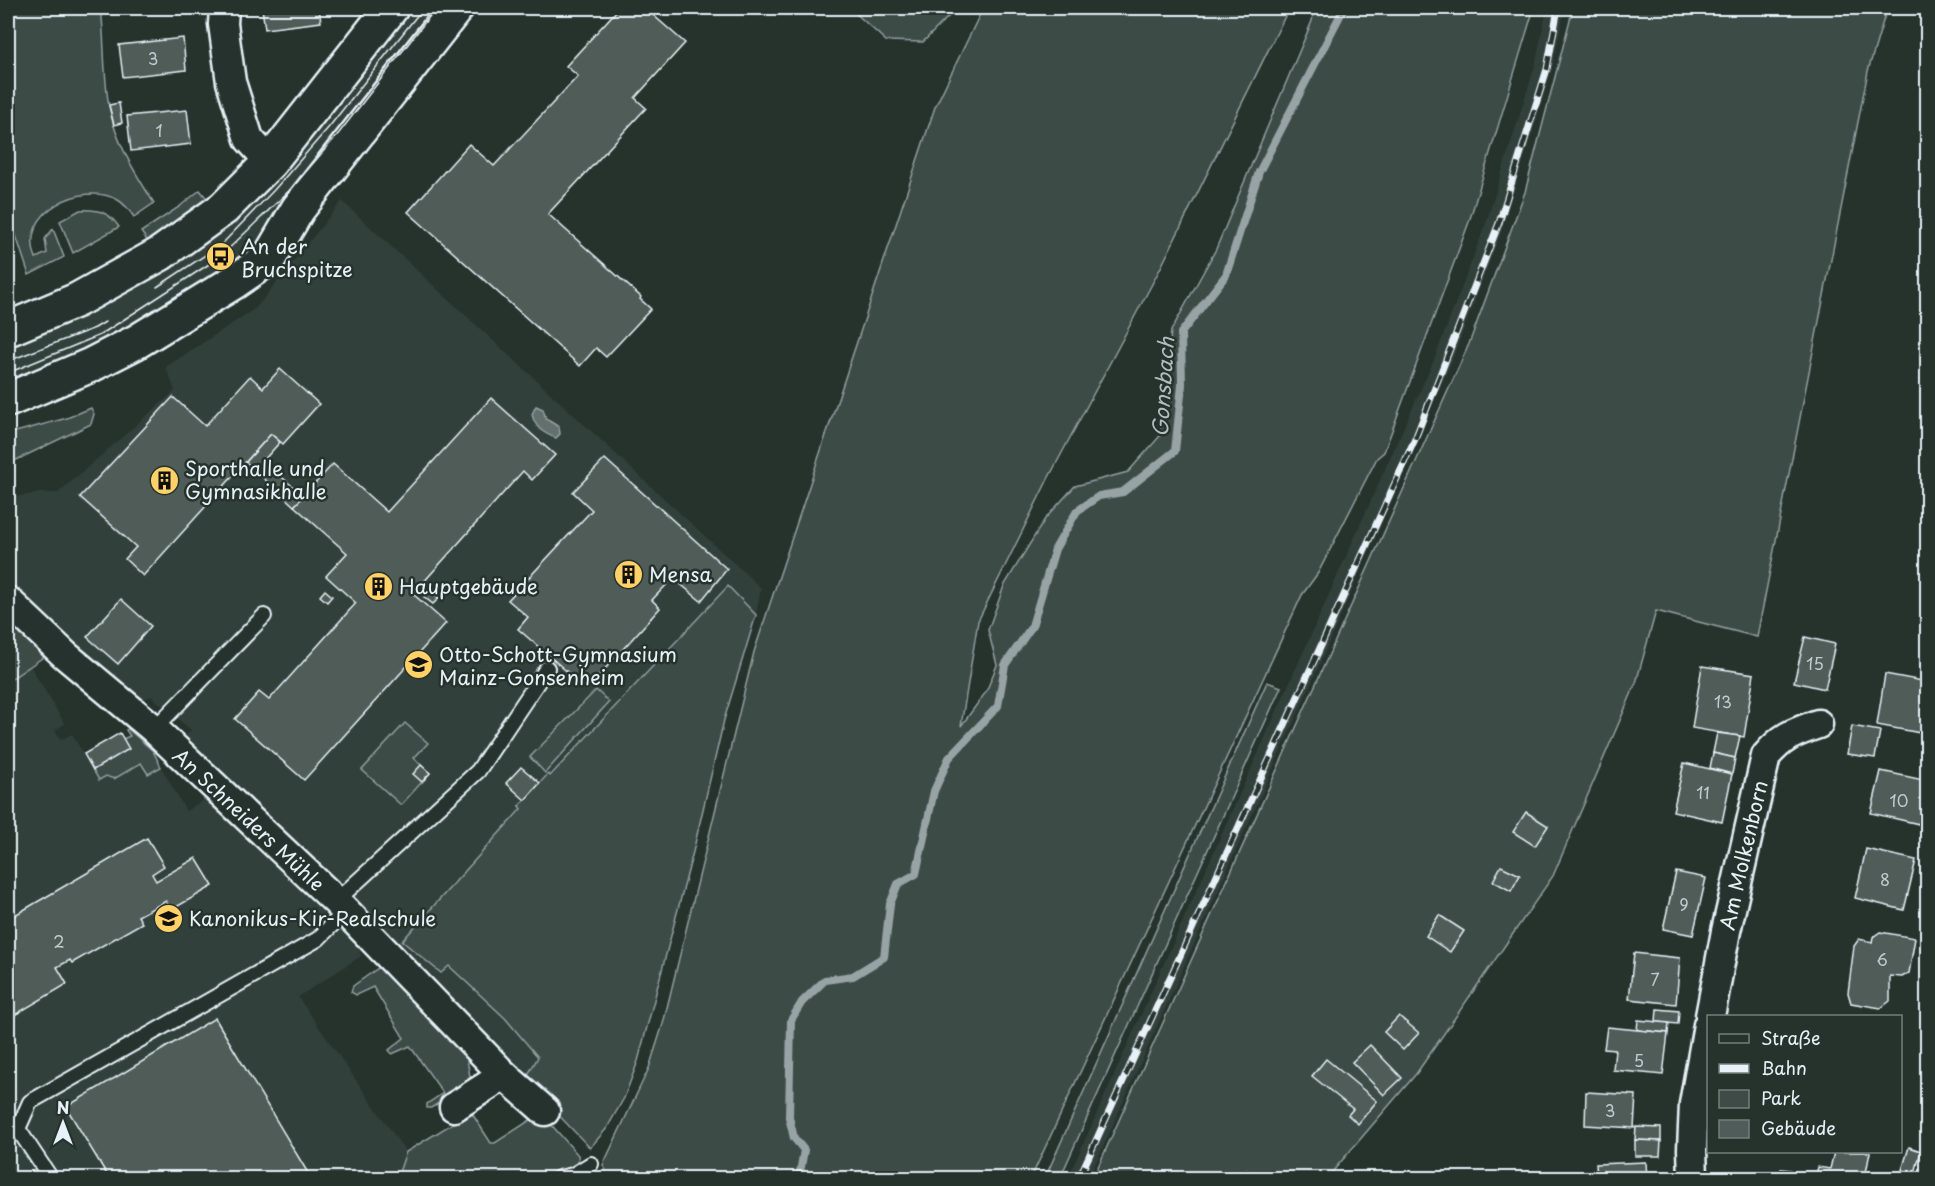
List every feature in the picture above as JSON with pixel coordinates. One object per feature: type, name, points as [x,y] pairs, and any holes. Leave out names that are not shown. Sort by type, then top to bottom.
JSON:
[{"type":"main road","points":[[8,329],[77,300],[160,254],[224,208],[270,162],[391,8]]},
{"type":"main road","points":[[8,400],[91,365],[136,342],[269,258],[297,209],[456,8]]},
{"type":"street","points":[[224,8],[223,24],[231,82],[249,139],[270,162]]},
{"type":"street","name":"An Schneiders Mühle","points":[[8,601],[65,655],[154,729],[341,906],[504,1075],[545,1111]]},
{"type":"street","name":"Am Molkenborn","points":[[1710,1015],[1726,931],[1766,756],[1778,742],[1818,724]]},
{"type":"street","points":[[1693,1179],[1694,1104],[1707,1031]]},
{"type":"street","points":[[454,1107],[504,1075]]},
{"type":"lane","points":[[154,729],[264,616]]},
{"type":"lane","points":[[50,1177],[18,1129],[30,1102],[318,939],[341,906],[478,771],[547,668]]},
{"type":"lane","points":[[559,1179],[573,1176],[591,1164]]},
{"type":"shaded area","points":[[414,8],[442,8],[291,204],[251,249],[224,274],[175,310],[8,389],[8,346],[65,321],[311,135],[368,69]]},
{"type":"shaded area","points":[[1547,8],[1565,8],[1551,72],[1502,229],[1452,360],[1307,693],[1089,1178],[1068,1178],[1436,355],[1485,226],[1535,66]]},
{"type":"shaded area","name":"Otto-Schott-Gymnasium Mainz-Gonsenheim","points":[[342,201],[761,588],[756,615],[724,720],[693,852],[543,1094],[183,739],[191,730],[151,696],[137,702],[124,692],[8,582],[8,498],[58,493],[175,391],[166,367],[256,308]]},
{"type":"shaded area","points":[[536,406],[543,409],[546,419],[559,427],[560,434],[556,438],[537,426],[532,414]]},
{"type":"shaded area","name":"Kanonikus-Kir-Realschule","points":[[30,666],[65,724],[55,730],[61,740],[72,734],[98,780],[142,763],[148,774],[161,767],[186,811],[205,799],[357,945],[361,956],[298,997],[406,1152],[397,1178],[8,1178],[8,681]]},
{"type":"green space","points":[[8,8],[101,8],[106,82],[112,119],[127,156],[154,203],[134,217],[121,202],[103,195],[87,194],[56,205],[44,215],[36,227],[33,242],[36,258],[47,253],[45,239],[53,229],[64,257],[29,275],[8,211]]},
{"type":"green space","points":[[850,8],[957,8],[923,42],[886,41]]},
{"type":"green space","points":[[983,8],[1289,8],[1160,269],[1048,479],[978,621],[961,726],[986,692],[997,665],[988,630],[1004,586],[1045,519],[1075,486],[1128,472],[1160,436],[1171,331],[1216,249],[1312,21],[1314,8],[1534,8],[1469,222],[1384,452],[1377,458],[1318,573],[1302,595],[1031,1178],[609,1178],[603,1165],[649,1068],[663,1024],[754,652],[935,107]]},
{"type":"green space","points":[[1573,8],[1887,8],[1868,71],[1757,637],[1656,611],[1636,683],[1553,876],[1416,1074],[1327,1178],[1093,1178],[1469,344],[1525,192]]},
{"type":"green space","points":[[200,190],[213,206],[171,232],[147,240],[141,232]]},
{"type":"green space","points":[[80,210],[103,212],[119,227],[73,253],[60,221]]},
{"type":"green space","points":[[91,408],[94,414],[91,424],[8,464],[8,434],[67,418]]},
{"type":"green space","points":[[728,586],[756,615],[724,720],[693,852],[638,1061],[624,1098],[607,1128],[590,1148],[525,1080],[538,1057],[505,1018],[449,966],[441,973],[402,941],[521,809],[519,806],[548,774],[550,776]]},
{"type":"green space","points":[[8,621],[45,656],[8,681]]},
{"type":"green space","points":[[1267,682],[1281,687],[1060,1178],[1045,1178]]},
{"type":"green space","points":[[596,690],[609,702],[545,773],[530,757]]},
{"type":"green space","points":[[405,723],[428,743],[414,758],[430,773],[401,805],[362,770]]},
{"type":"green space","points":[[128,729],[153,751],[161,767],[148,774],[141,763],[114,779],[106,776],[99,780],[93,770],[128,749],[123,739],[130,736],[126,730]]},
{"type":"green space","points":[[381,966],[466,1054],[471,1082],[431,1108],[427,1108],[427,1104],[443,1093],[410,1046],[392,1054],[389,1050],[404,1038],[373,987],[356,995],[351,992],[353,986]]},
{"type":"green space","points":[[471,1112],[491,1143],[495,1143],[541,1113],[578,1155],[579,1162],[574,1167],[529,1178],[397,1178],[406,1152]]},
{"type":"building","points":[[262,8],[319,8],[321,22],[265,29]]},
{"type":"building","points":[[619,8],[645,8],[685,43],[635,98],[646,108],[548,214],[641,297],[640,299],[651,309],[606,357],[596,348],[580,366],[408,212],[469,144],[494,166],[578,76],[566,66]]},
{"type":"building","points":[[183,38],[186,70],[123,77],[119,45]]},
{"type":"building","points":[[119,103],[122,123],[114,125],[109,105]]},
{"type":"building","points":[[187,110],[191,144],[131,151],[127,116]]},
{"type":"building","name":"Sporthalle und Gymnasikhalle","points":[[280,369],[319,404],[283,444],[271,434],[143,576],[125,559],[136,547],[80,497],[173,397],[205,426],[250,376],[263,388]]},
{"type":"building","name":"Hauptgebäude","points":[[491,398],[555,455],[532,480],[523,471],[413,594],[446,623],[304,780],[235,719],[259,692],[269,700],[356,603],[326,576],[347,553],[294,506],[333,464],[387,512]]},
{"type":"building","points":[[271,434],[280,442],[263,461],[304,496],[294,506],[246,462]]},
{"type":"building","name":"Mensa","points":[[605,459],[727,569],[701,601],[673,578],[652,600],[660,608],[587,689],[518,629],[528,617],[508,600],[592,510],[573,492]]},
{"type":"building","points":[[325,590],[332,596],[327,602],[320,596]]},
{"type":"building","points":[[429,590],[439,598],[433,604],[424,597]]},
{"type":"building","points":[[121,599],[151,626],[118,664],[87,637]]},
{"type":"building","points":[[1805,637],[1835,644],[1825,689],[1794,682]]},
{"type":"building","points":[[1702,666],[1754,674],[1744,737],[1692,728]]},
{"type":"building","points":[[1885,674],[1928,682],[1926,734],[1877,725]]},
{"type":"building","points":[[1852,726],[1880,731],[1875,758],[1847,754]]},
{"type":"building","points":[[120,733],[129,749],[93,770],[84,754]]},
{"type":"building","points":[[1717,733],[1740,736],[1735,758],[1713,753]]},
{"type":"building","points":[[1713,753],[1735,758],[1732,774],[1710,768]]},
{"type":"building","points":[[1684,763],[1732,774],[1722,822],[1673,811]]},
{"type":"building","points":[[421,765],[430,773],[422,782],[413,774]]},
{"type":"building","points":[[521,767],[540,783],[525,800],[506,783]]},
{"type":"building","points":[[1881,771],[1928,781],[1919,824],[1871,813]]},
{"type":"building","points":[[1526,812],[1548,826],[1535,846],[1513,832]]},
{"type":"building","points":[[147,838],[164,866],[152,874],[156,881],[196,858],[213,886],[171,910],[166,901],[138,916],[142,923],[72,963],[70,960],[57,967],[67,984],[8,1019],[8,919]]},
{"type":"building","points":[[1866,849],[1916,860],[1904,910],[1855,898]]},
{"type":"building","points":[[1501,866],[1520,875],[1511,891],[1493,881]]},
{"type":"building","points":[[1676,872],[1706,878],[1693,935],[1663,929]]},
{"type":"building","points":[[1439,915],[1464,931],[1450,952],[1426,936]]},
{"type":"building","points":[[1880,932],[1915,938],[1909,973],[1902,977],[1890,976],[1890,1001],[1881,1008],[1851,1003],[1848,993],[1854,946],[1859,939],[1872,942],[1873,937]]},
{"type":"building","points":[[1634,953],[1680,958],[1676,1004],[1629,999]]},
{"type":"building","points":[[1657,1009],[1679,1011],[1678,1024],[1656,1022]]},
{"type":"building","points":[[1399,1016],[1419,1033],[1403,1050],[1384,1032]]},
{"type":"building","points":[[215,1018],[311,1178],[109,1178],[66,1107]]},
{"type":"building","points":[[1638,1020],[1669,1023],[1668,1033],[1637,1030]]},
{"type":"building","points":[[1607,1027],[1668,1033],[1663,1075],[1613,1070],[1615,1050],[1604,1049]]},
{"type":"building","points":[[1370,1045],[1402,1078],[1384,1095],[1352,1062]]},
{"type":"building","points":[[1326,1059],[1377,1101],[1358,1124],[1348,1115],[1353,1109],[1312,1076]]},
{"type":"building","points":[[1586,1092],[1636,1095],[1634,1128],[1585,1125]]},
{"type":"building","points":[[1636,1127],[1661,1128],[1661,1141],[1635,1140]]},
{"type":"building","points":[[1635,1140],[1661,1141],[1660,1156],[1635,1156]]},
{"type":"building","points":[[1909,1147],[1921,1151],[1915,1173],[1902,1170]]},
{"type":"building","points":[[1834,1153],[1870,1153],[1865,1178],[1815,1178],[1818,1167],[1830,1169]]},
{"type":"building","points":[[1646,1162],[1647,1178],[1597,1178],[1596,1164]]},
{"type":"building","points":[[1781,1169],[1791,1170],[1790,1178],[1780,1178]]},
{"type":"building","points":[[1247,1170],[1257,1178],[1241,1178]]},
{"type":"building","points":[[1732,1174],[1760,1176],[1766,1178],[1731,1178]]},
{"type":"waterway","name":"Gonsbach","points":[[799,1178],[804,1150],[794,1138],[789,1117],[791,1020],[802,1002],[825,980],[853,976],[884,957],[890,904],[898,884],[916,874],[934,791],[949,758],[998,706],[1005,665],[1032,626],[1055,549],[1077,511],[1099,496],[1123,492],[1175,451],[1182,385],[1181,333],[1226,275],[1259,172],[1344,8]]},
{"type":"tram line","points":[[157,287],[222,244],[274,190],[329,127],[423,8]]},
{"type":"tram line","points":[[8,373],[100,335],[220,257],[292,188],[339,133],[436,8]]},
{"type":"tram line","points":[[8,361],[95,328],[105,322]]},
{"type":"railway","points":[[1079,1178],[1415,439],[1499,223],[1547,69],[1558,8]]},
{"type":"place","name":"An der Bruchspitze","points":[[220,257]]},
{"type":"place","name":"Sporthalle und Gymnasikhalle","points":[[164,480]]},
{"type":"place","name":"Mensa","points":[[628,574]]},
{"type":"place","name":"Hauptgebäude","points":[[378,586]]},
{"type":"place","name":"Otto-Schott-Gymnasium Mainz-Gonsenheim","points":[[418,665]]},
{"type":"place","name":"Kanonikus-Kir-Realschule","points":[[168,918]]}]
